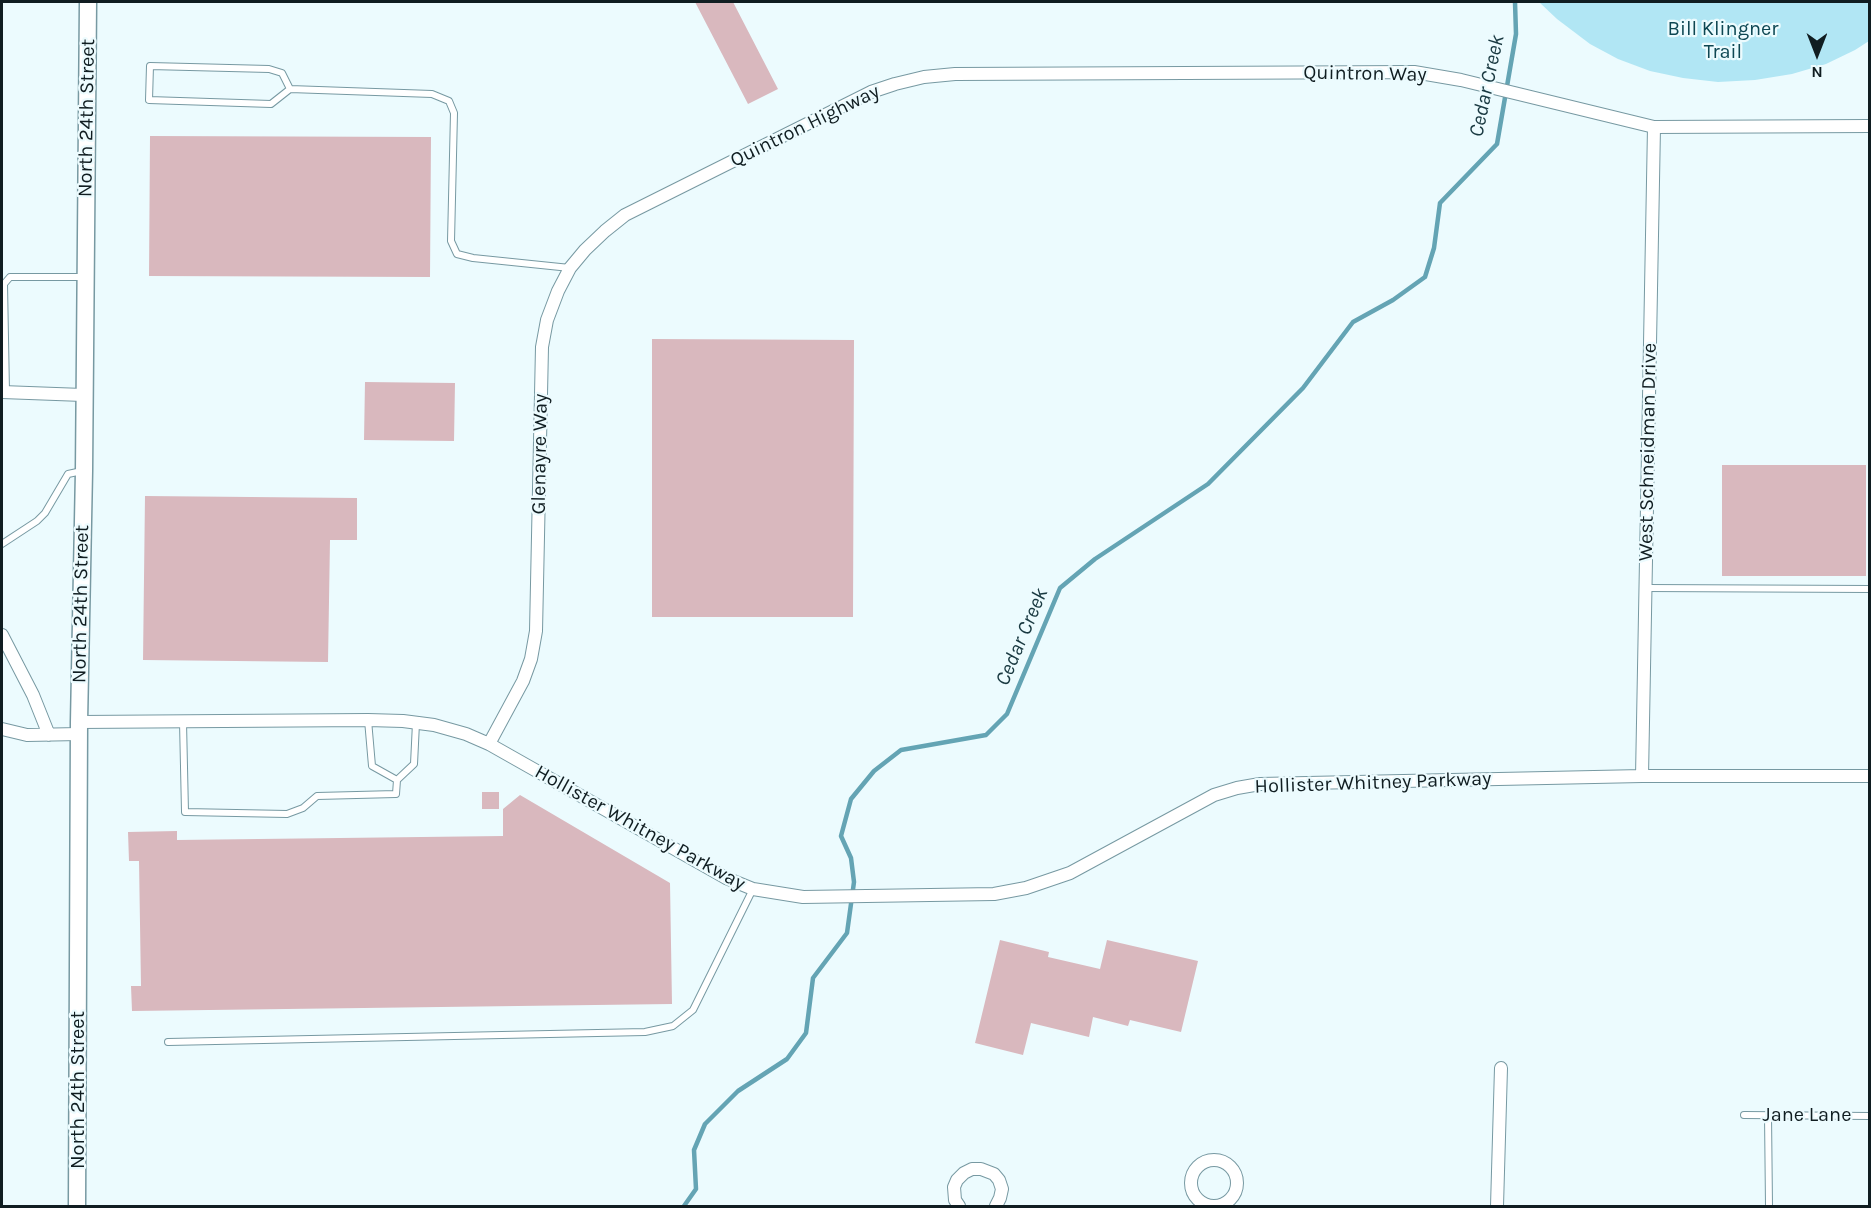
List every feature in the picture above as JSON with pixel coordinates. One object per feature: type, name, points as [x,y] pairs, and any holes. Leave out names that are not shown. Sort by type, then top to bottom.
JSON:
[{"type":"main road","name":"North 24th Street","points":[[77,1206],[78,728],[84,471],[88,2]]},
{"type":"street","name":"Quintron Way","points":[[963,74],[1414,72],[1461,80],[1654,128],[1869,126]]},
{"type":"street","name":"Quintron Highway","points":[[654,201],[871,92],[924,77],[963,74]]},
{"type":"street","name":"West Schneidman Drive","points":[[1642,776],[1654,128]]},
{"type":"street","name":"Glenayre Way","points":[[489,744],[523,681],[531,659],[536,631],[542,347],[547,320],[570,268],[585,250],[604,231],[626,215],[654,201]]},
{"type":"street","points":[[4,392],[83,395]]},
{"type":"street","points":[[2,635],[33,695],[49,735]]},
{"type":"street","name":"Hollister Whitney Parkway","points":[[49,735],[78,728],[183,722],[368,720],[434,725],[466,734],[489,744],[726,878],[753,890],[803,897],[994,894],[1026,888],[1070,873],[1193,804],[1214,795],[1260,783],[1642,776],[1869,776]]},
{"type":"street","points":[[2,729],[27,735],[49,735]]},
{"type":"street","points":[[2,740],[49,735]]},
{"type":"street","points":[[1497,1206],[1501,1068]]},
{"type":"street","points":[[959,1206],[955,1200],[954,1188],[957,1180],[964,1173],[981,1168],[994,1174],[999,1180],[1002,1190],[996,1206]]},
{"type":"lane","points":[[290,89],[282,74],[269,69],[150,66],[149,100],[271,104],[290,89],[432,94],[449,101],[454,113],[451,241],[457,254],[473,258],[570,268]]},
{"type":"lane","points":[[4,392],[4,284],[10,277],[85,277]]},
{"type":"lane","points":[[2,544],[37,521],[45,513],[68,474],[84,471]]},
{"type":"lane","points":[[1646,588],[1869,589]]},
{"type":"lane","points":[[368,720],[372,766],[397,780]]},
{"type":"lane","points":[[183,722],[184,812],[287,814],[303,808],[317,796],[396,794],[397,780],[414,764],[416,723]]},
{"type":"lane","points":[[168,1042],[645,1032],[673,1026],[693,1010],[753,890]]},
{"type":"lane","name":"Jane Lane","points":[[1744,1114],[1869,1116]]},
{"type":"lane","points":[[1768,1115],[1769,1206]]},
{"type":"green space","name":"Bill Klingner Trail","points":[[1539,2],[1869,2],[1869,41],[1826,64],[1792,74],[1755,80],[1718,82],[1683,78],[1650,71],[1618,59],[1590,44]]},
{"type":"building","points":[[695,2],[733,2],[778,89],[748,104]]},
{"type":"building","points":[[150,136],[431,137],[430,277],[149,276]]},
{"type":"building","points":[[652,339],[854,340],[853,617],[652,617]]},
{"type":"building","points":[[365,382],[455,383],[454,441],[364,440]]},
{"type":"building","points":[[1722,465],[1866,465],[1866,576],[1722,576]]},
{"type":"building","points":[[145,496],[357,498],[357,540],[330,540],[328,662],[143,660]]},
{"type":"building","points":[[482,792],[499,792],[499,809],[482,809]]},
{"type":"building","points":[[520,795],[670,883],[672,1004],[132,1011],[131,986],[141,986],[139,861],[129,861],[128,832],[177,831],[177,840],[503,836],[503,809]]},
{"type":"building","points":[[1000,940],[1049,952],[1048,957],[1100,969],[1107,940],[1198,961],[1181,1032],[1130,1020],[1128,1026],[1093,1017],[1089,1037],[1031,1023],[1023,1055],[975,1043]]},
{"type":"waterway","name":"Cedar Creek","points":[[684,1206],[696,1189],[694,1150],[705,1124],[738,1091],[787,1059],[806,1033],[813,978],[847,933],[854,882],[851,858],[841,836],[851,799],[874,771],[901,750],[986,735],[1007,714],[1060,588],[1095,559],[1208,484],[1303,388],[1353,322],[1393,300],[1425,277],[1434,248],[1440,203],[1497,144],[1516,34],[1515,2]]}]
